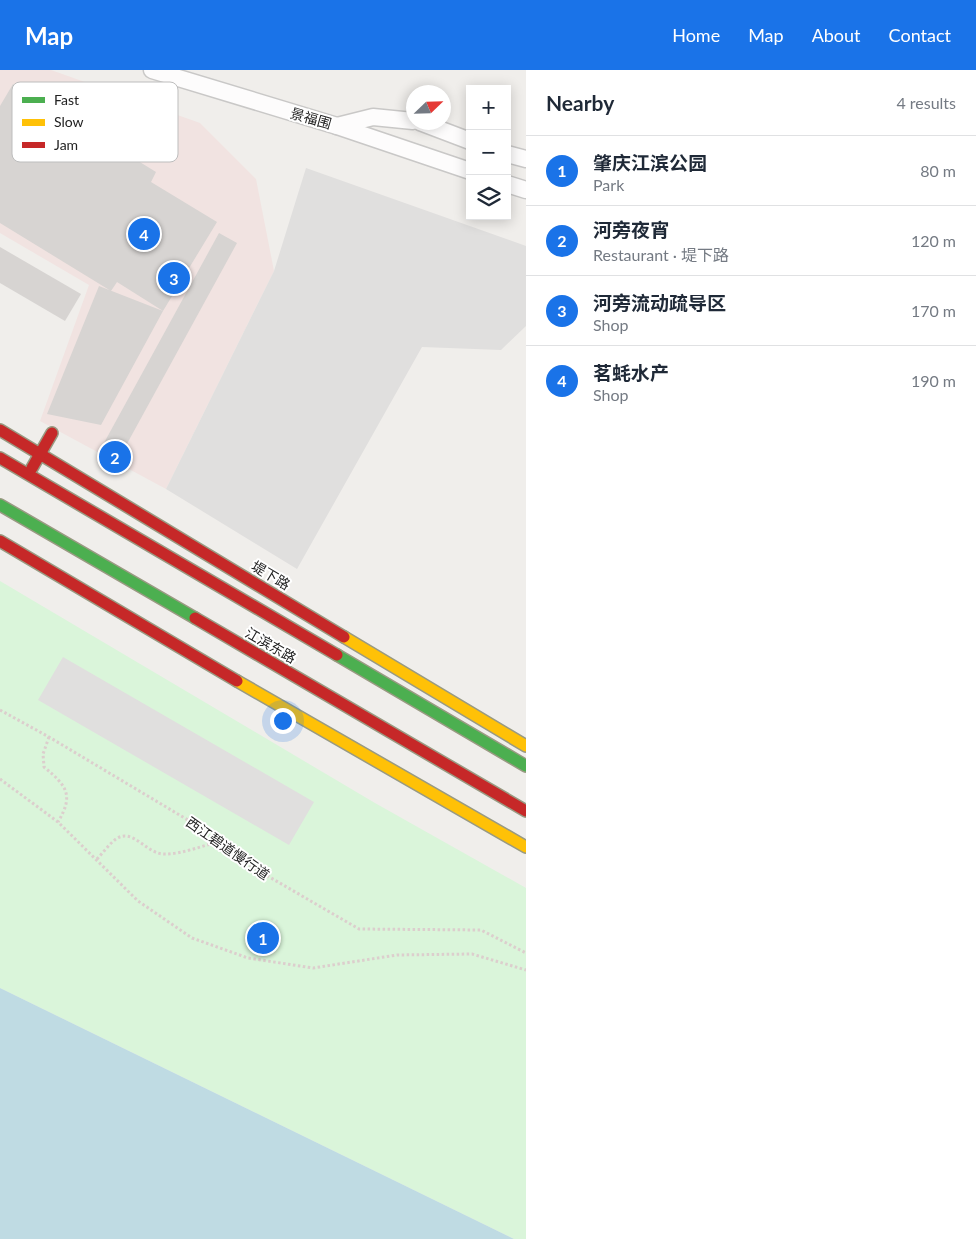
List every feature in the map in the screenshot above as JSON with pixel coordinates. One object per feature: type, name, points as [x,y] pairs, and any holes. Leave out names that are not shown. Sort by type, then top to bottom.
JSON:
[{"type":"street","name":"景福围","points":[[152,70],[337,126],[466,170]]},
{"type":"street","points":[[337,126],[372,117],[406,120]]},
{"type":"street","points":[[441,130],[466,139]]},
{"type":"street","points":[[511,155],[526,159]]},
{"type":"street","points":[[511,185],[526,190]]},
{"type":"street","name":"堤下路","points":[[0,430],[526,746]]},
{"type":"street","points":[[27,476],[52,433]]},
{"type":"street","points":[[0,458],[27,476],[526,766]]},
{"type":"street","name":"江滨东路","points":[[0,505],[526,811]]},
{"type":"street","points":[[0,541],[382,766],[526,847]]},
{"type":"path","name":"西江碧道慢行道","points":[[0,710],[49,737],[223,841],[247,864],[359,929],[481,930],[526,954]]},
{"type":"path","points":[[49,737],[43,754],[44,767],[58,778],[67,794],[67,808],[58,822]]},
{"type":"path","points":[[0,779],[58,822],[138,901],[192,938],[248,958],[313,968],[397,955],[472,954],[526,970]]},
{"type":"path","points":[[96,859],[116,839],[125,835],[136,839],[153,852],[165,854],[223,841]]},
{"type":"shaded area","points":[[0,70],[51,70],[85,82],[12,82],[12,162],[178,162],[178,115],[200,123],[256,179],[274,271],[166,489],[40,421],[89,285],[0,233]]},
{"type":"shaded area","points":[[306,168],[526,246],[526,326],[501,350],[422,347],[297,569],[166,489],[274,271]]},
{"type":"shaded area","points":[[63,657],[314,802],[289,845],[38,700]]},
{"type":"green space","points":[[0,581],[375,803],[526,888],[526,1239],[514,1239],[0,988]]},
{"type":"water","points":[[0,988],[514,1239],[0,1239]]},
{"type":"building","points":[[12,86],[12,162],[140,162],[156,172],[151,182],[217,222],[163,311],[101,425],[47,414],[99,286],[110,290],[0,223],[0,106]],"holes":[[[117,282],[163,311],[111,291]]]},
{"type":"building","points":[[219,233],[237,243],[117,462],[99,452]]},
{"type":"building","points":[[0,247],[81,294],[65,321],[0,283]]},
{"type":"traffic: fast","points":[[0,505],[195,618]]},
{"type":"traffic: fast","points":[[337,655],[526,766]]},
{"type":"traffic: slow","points":[[344,637],[526,746]]},
{"type":"traffic: slow","points":[[237,681],[526,847]]},
{"type":"traffic: jam","points":[[0,430],[344,637]]},
{"type":"traffic: jam","points":[[32,468],[52,433]]},
{"type":"traffic: jam","points":[[0,458],[337,655]]},
{"type":"traffic: jam","points":[[0,541],[237,681]]},
{"type":"traffic: jam","points":[[195,618],[526,811]]},
{"type":"place","name":"茗蚝水产","points":[[144,234]]},
{"type":"place","name":"河旁流动疏导区","points":[[174,278]]},
{"type":"place","name":"河旁夜宵","points":[[115,457]]},
{"type":"place","name":"肇庆江滨公园","points":[[263,938]]}]
